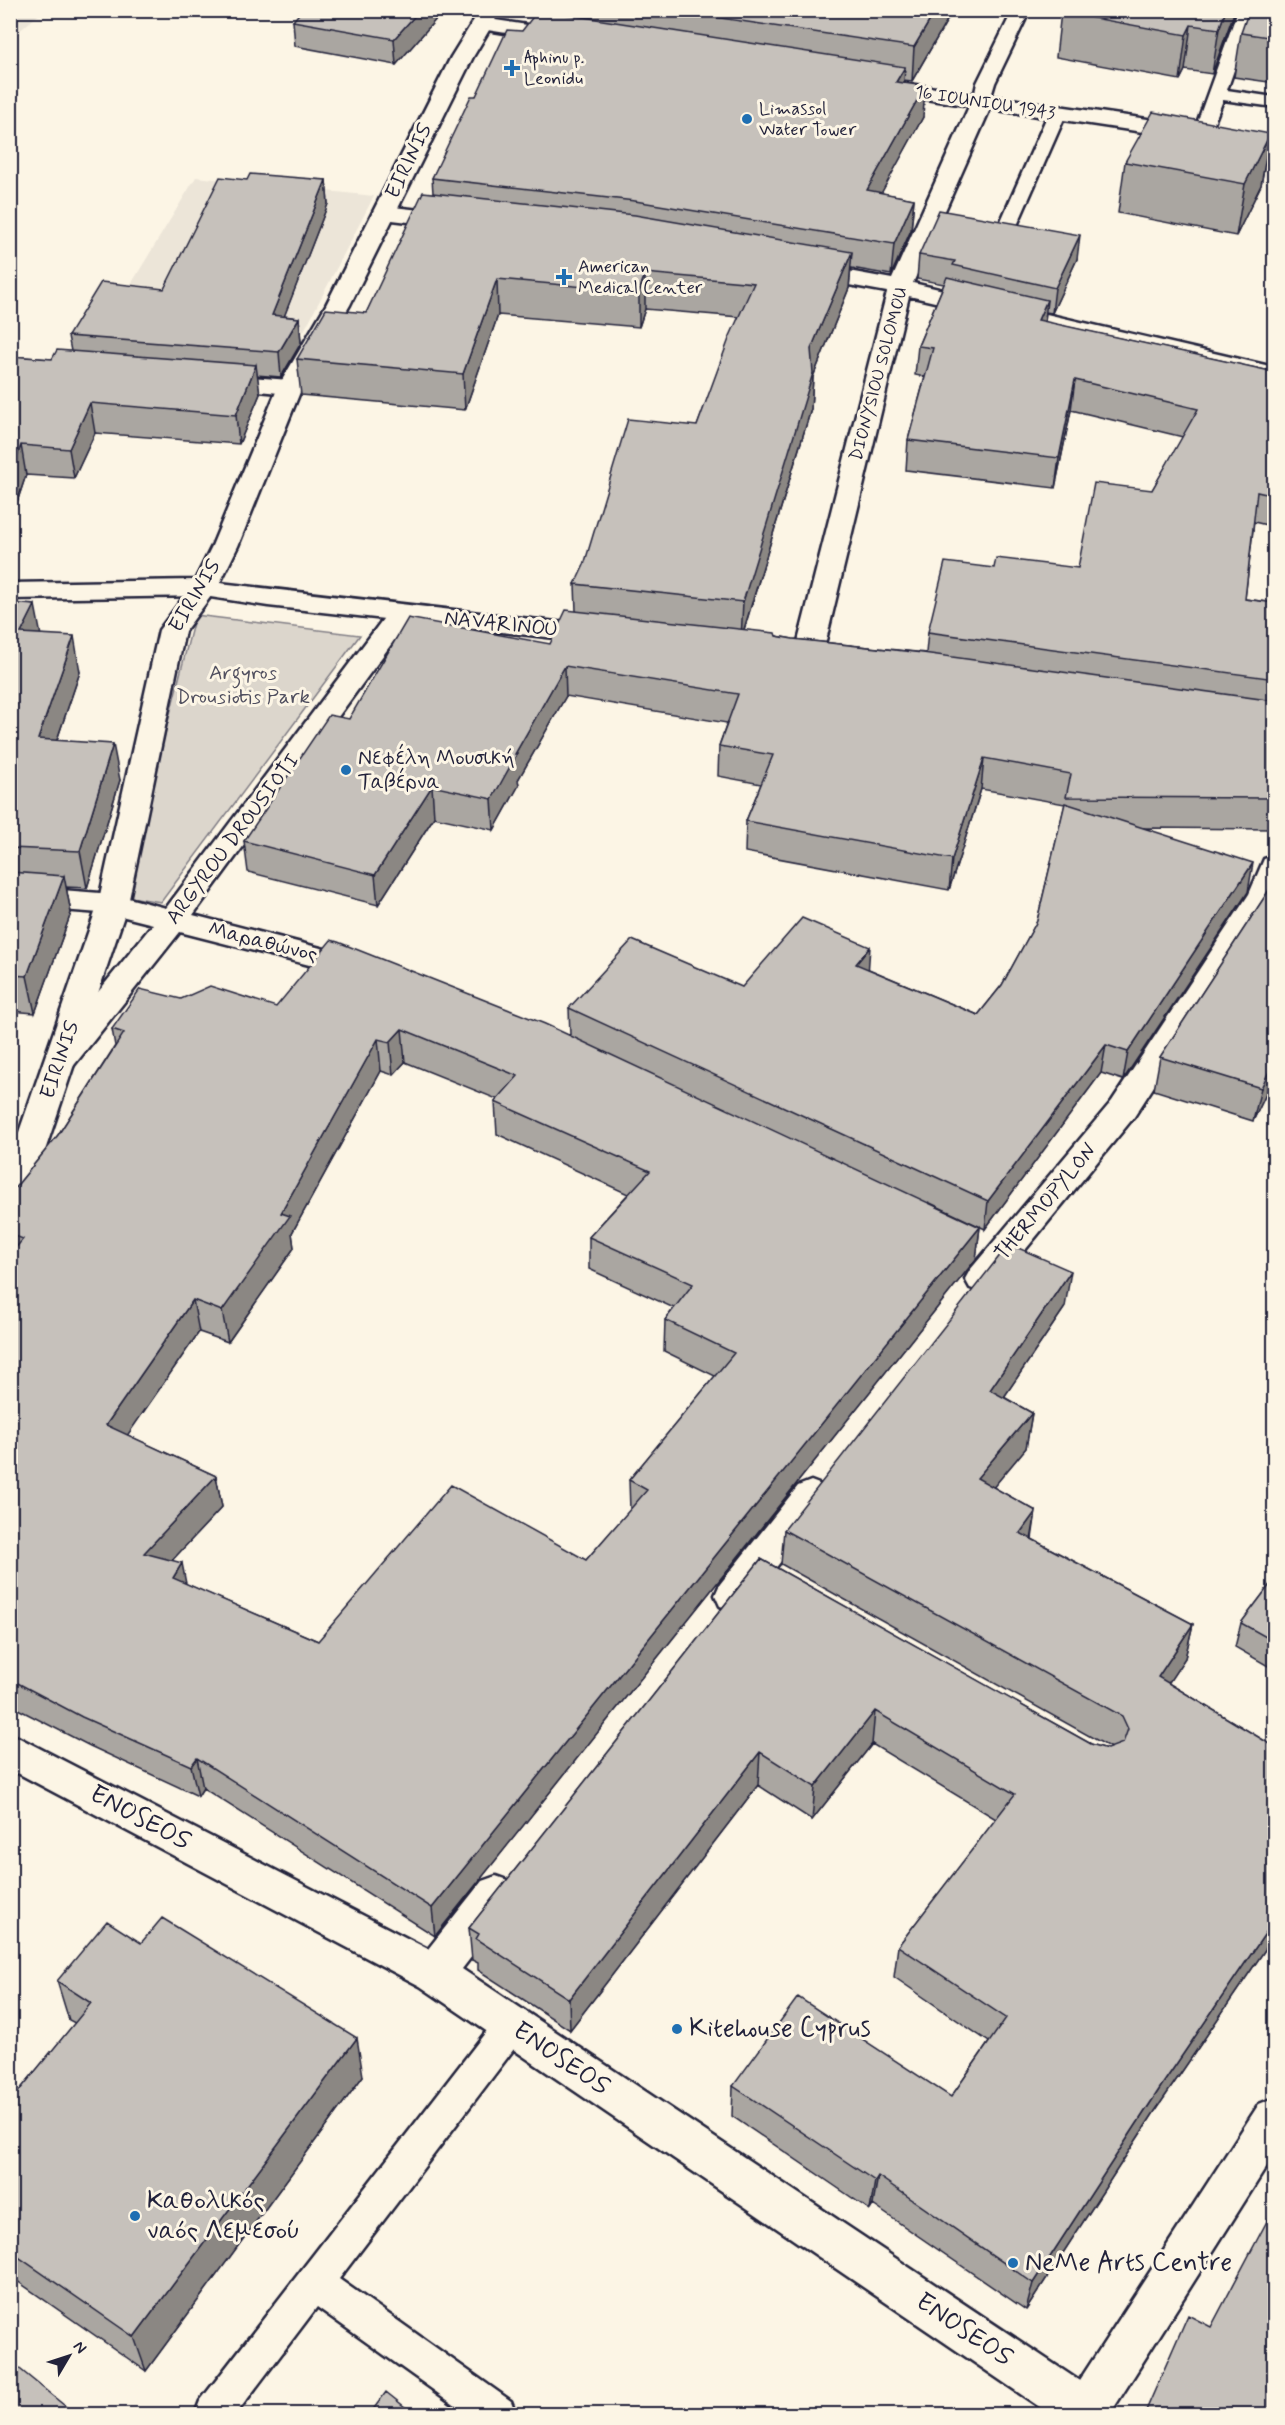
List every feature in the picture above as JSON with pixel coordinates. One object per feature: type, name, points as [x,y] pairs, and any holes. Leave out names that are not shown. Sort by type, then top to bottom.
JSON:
[{"type":"street","points":[[487,17],[582,39]]},
{"type":"street","name":"EIRINIS","points":[[10,1207],[112,904],[172,630],[204,588],[225,546],[290,387],[338,304],[457,67],[487,17]]},
{"type":"street","name":"16 IOUNIOU 1943","points":[[865,84],[1202,134],[1275,149]]},
{"type":"street","name":"DIONYSIOU SOLOMOU","points":[[808,657],[900,287],[982,102]]},
{"type":"street","points":[[384,213],[483,224]]},
{"type":"street","points":[[785,267],[900,287],[1275,374]]},
{"type":"street","points":[[186,380],[290,387]]},
{"type":"street","name":"NAVARINOU","points":[[10,591],[204,588],[268,598],[622,637]]},
{"type":"street","name":"ARGYROU DROUSIOTI","points":[[60,1061],[174,920],[401,613]]},
{"type":"street","name":"THERMOPYLON","points":[[966,1300],[992,1249],[1123,1109],[1271,886]]},
{"type":"street","name":"Μαραθώνος","points":[[10,896],[112,904],[351,964],[383,977]]},
{"type":"street","points":[[716,1616],[834,1467]]},
{"type":"street","name":"ENOSEOS","points":[[10,1750],[434,1973],[1085,2413]]},
{"type":"street","points":[[434,1973],[515,1870]]},
{"type":"street","points":[[1085,2413],[1275,2118]]},
{"type":"lane","points":[[982,102],[986,83],[1022,10]]},
{"type":"lane","points":[[1202,134],[1247,10]]},
{"type":"lane","points":[[1216,94],[1275,102]]},
{"type":"lane","points":[[1006,230],[1057,114]]},
{"type":"lane","points":[[213,2415],[511,2026]]},
{"type":"lane","points":[[314,2283],[498,2415]]},
{"type":"shaded area","points":[[11,11],[43,11],[11,38]]},
{"type":"shaded area","points":[[196,177],[374,196],[279,379],[87,357]]},
{"type":"green space","name":"Argyros Drousiotis Park","points":[[195,615],[360,635],[161,902],[124,896]]},
{"type":"building","points":[[302,10],[420,10],[394,39],[293,21]]},
{"type":"building","points":[[538,10],[905,67],[896,82],[925,86],[867,190],[914,199],[894,244],[635,201],[432,178],[471,96],[476,96],[507,30],[522,31]]},
{"type":"building","points":[[667,10],[936,10],[914,47]]},
{"type":"building","points":[[1062,10],[1226,10],[1219,29],[1191,25],[1186,35],[1061,12]]},
{"type":"building","points":[[1249,10],[1275,10],[1275,38],[1241,33]]},
{"type":"building","points":[[1153,112],[1270,134],[1245,184],[1125,162]]},
{"type":"building","points":[[250,174],[326,180],[272,315],[299,318],[279,352],[68,336],[101,282],[164,289],[220,177],[247,180]]},
{"type":"building","points":[[423,192],[635,215],[852,252],[811,349],[813,373],[743,602],[575,584],[584,565],[628,419],[697,426],[730,336],[754,283],[645,273],[639,292],[497,279],[463,374],[297,359],[326,309],[366,313]]},
{"type":"building","points":[[939,210],[1080,235],[1055,288],[953,265],[955,261],[919,255]]},
{"type":"building","points":[[947,277],[1047,300],[1038,320],[1275,372],[1275,496],[1257,492],[1245,599],[1275,603],[1275,679],[928,632],[945,562],[994,568],[996,558],[1078,568],[1094,483],[1152,490],[1198,409],[1075,380],[1059,458],[908,440],[933,348],[918,346]]},
{"type":"building","points":[[57,350],[256,365],[236,415],[90,403],[69,449],[21,445],[10,476],[10,356],[52,359]]},
{"type":"building","points":[[10,603],[35,605],[21,633],[74,636],[38,739],[113,744],[80,851],[10,848]]},
{"type":"building","points":[[566,610],[775,633],[776,636],[793,639],[923,653],[1275,701],[1275,798],[1066,797],[1071,774],[984,758],[952,859],[746,821],[773,755],[719,746],[738,694],[565,666],[492,799],[432,786],[375,875],[244,841],[329,715],[349,719],[408,618],[550,644]]},
{"type":"building","points":[[1065,803],[1253,863],[1128,1052],[1106,1045],[988,1201],[569,1008],[632,940],[742,987],[802,918],[870,947],[856,964],[978,1015],[1002,985],[1037,921]]},
{"type":"building","points":[[10,872],[64,876],[27,976],[10,975]]},
{"type":"building","points":[[1275,881],[1275,1059],[1261,1088],[1160,1057]]},
{"type":"building","points":[[331,940],[338,942],[545,1024],[980,1227],[432,1908],[197,1758],[191,1766],[82,1717],[10,1679],[10,1255],[23,1239],[10,1234],[10,1194],[58,1135],[124,1033],[112,1029],[140,989],[181,999],[210,986],[276,1007]],"holes":[[[402,1029],[518,1076],[495,1102],[650,1171],[589,1237],[693,1284],[665,1320],[734,1353],[629,1480],[647,1490],[586,1560],[451,1485],[318,1641],[173,1578],[182,1563],[144,1553],[216,1476],[106,1425],[193,1300],[222,1311],[290,1216],[281,1213],[378,1039],[390,1042]]]},
{"type":"building","points":[[1009,1244],[1071,1271],[990,1390],[1032,1413],[977,1478],[1036,1511],[1020,1533],[1193,1624],[1158,1677],[1275,1747],[1275,1919],[1162,2085],[1033,2283],[878,2176],[875,2181],[733,2086],[798,1997],[951,2097],[1006,2018],[898,1946],[1015,1794],[875,1711],[815,1787],[760,1752],[569,1999],[476,1939],[479,1934],[469,1928],[761,1559],[1091,1744],[1107,1749],[1123,1743],[1128,1729],[1122,1716],[784,1530]]},
{"type":"building","points":[[1275,1578],[1275,1642],[1241,1623]]},
{"type":"building","name":"Καθολικός ναός Λεμεσού","points":[[162,1918],[357,2038],[134,2337],[10,2251],[10,2102],[91,2003],[57,1981],[107,1921],[141,1943]]},
{"type":"building","points":[[1275,2206],[1275,2402],[1269,2415],[1144,2415],[1188,2315],[1211,2327]]},
{"type":"building","points":[[10,2361],[76,2415],[10,2415]]},
{"type":"building","points":[[386,2392],[415,2415],[369,2415]]},
{"type":"place","name":"Aphinu p. Leonidu","points":[[512,68]]},
{"type":"place","name":"Limassol Water Tower","points":[[747,119]]},
{"type":"place","name":"American Medical Center","points":[[564,277]]},
{"type":"place","name":"Νεφέλη Μουσική Ταβέρνα","points":[[346,770]]},
{"type":"place","name":"Kitehouse Cyprus","points":[[677,2029]]},
{"type":"place","name":"Καθολικός ναός Λεμεσού","points":[[135,2216]]},
{"type":"place","name":"NeMe Arts Centre","points":[[1013,2263]]}]
